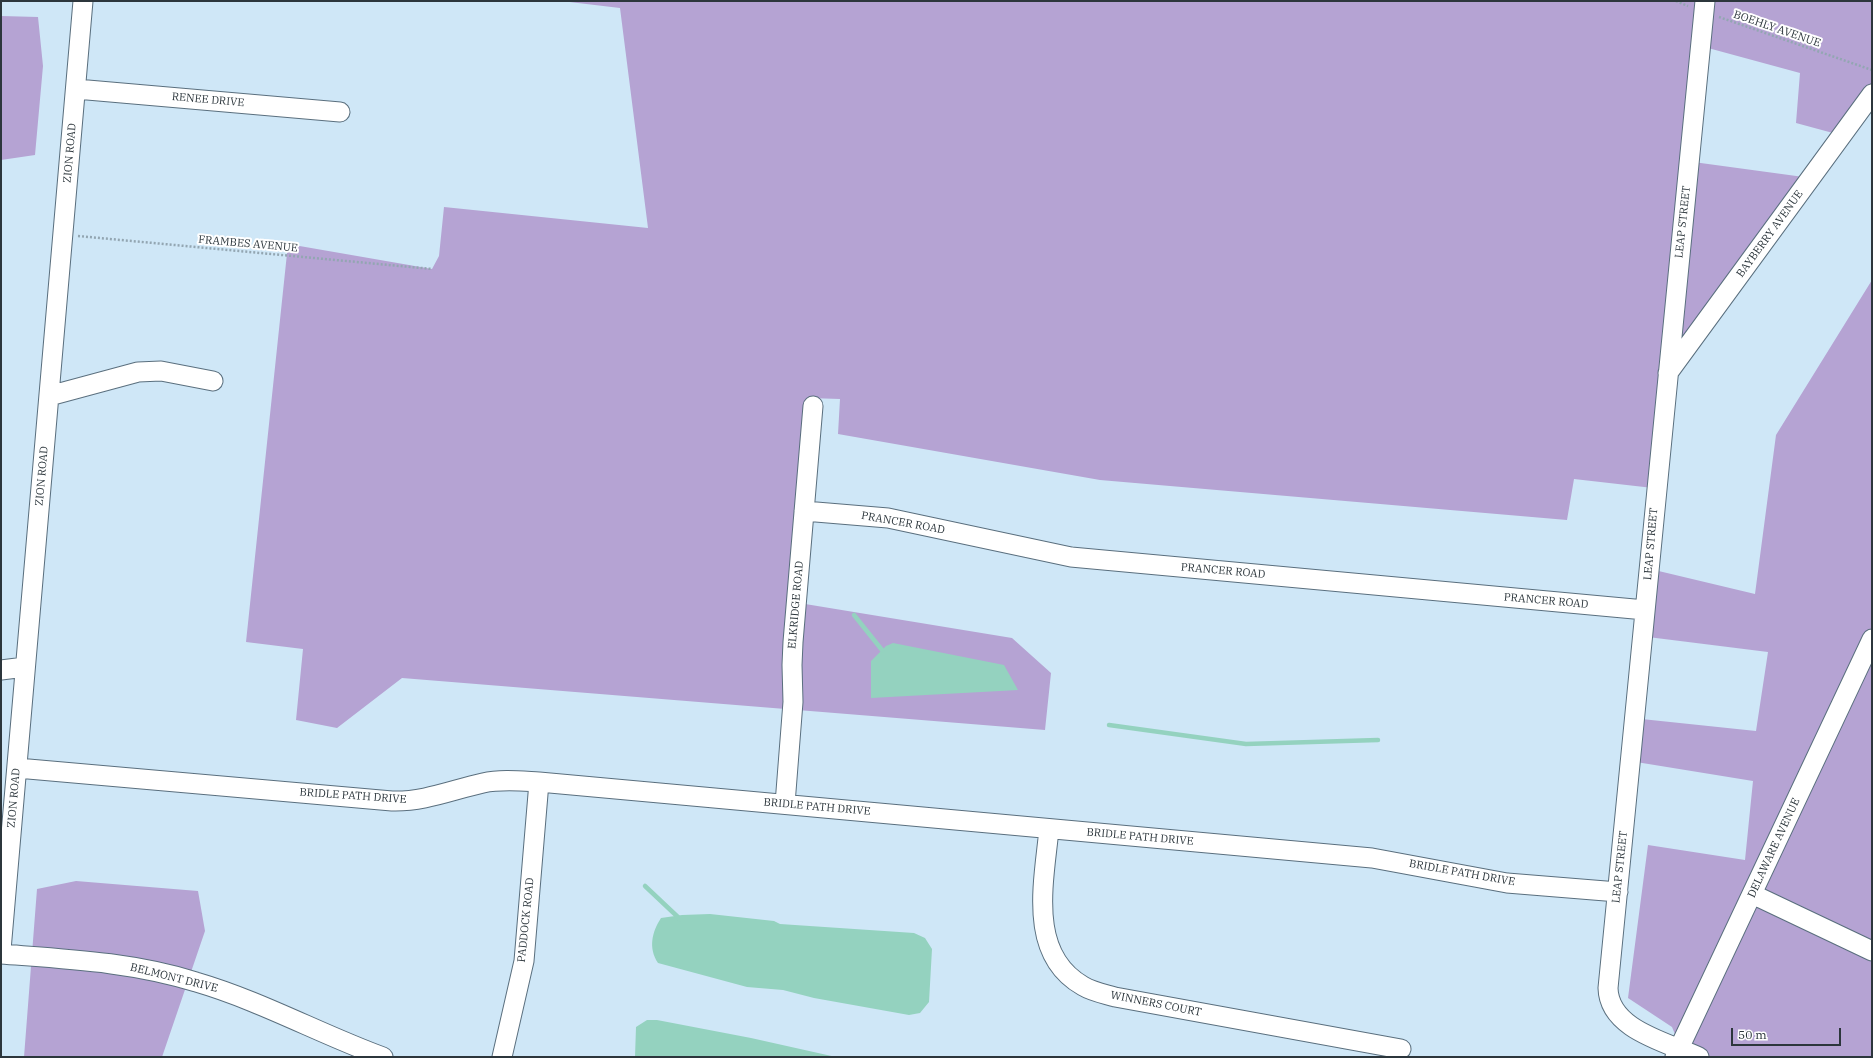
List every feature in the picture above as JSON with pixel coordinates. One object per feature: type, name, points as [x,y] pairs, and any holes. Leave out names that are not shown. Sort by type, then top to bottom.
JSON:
[{"type":"street","name":"ZION ROAD","points":[[1,950],[83,1]]},
{"type":"street","name":"LEAP STREET","points":[[1699,1057],[1677,1052],[1631,1026],[1620,1017],[1612,1006],[1608,993],[1704,6]]},
{"type":"street","name":"RENEE DRIVE","points":[[76,89],[340,112]]},
{"type":"street","name":"BAYBERRY AVENUE","points":[[1668,374],[1872,94]]},
{"type":"street","points":[[49,396],[138,372],[161,371],[213,381]]},
{"type":"street","name":"ELKRIDGE ROAD","points":[[785,804],[794,702],[792,665],[793,642],[813,406]]},
{"type":"street","name":"PRANCER ROAD","points":[[804,511],[888,518],[1070,557],[1645,610]]},
{"type":"street","name":"DELAWARE AVENUE","points":[[1677,1052],[1872,639]]},
{"type":"street","points":[[1,670],[25,667]]},
{"type":"street","name":"BRIDLE PATH DRIVE","points":[[17,768],[398,801],[419,800],[484,783],[500,781],[539,782],[1372,858],[1506,883],[1618,892]]},
{"type":"street","name":"PADDOCK ROAD","points":[[502,1057],[524,961],[539,782]]},
{"type":"street","name":"WINNERS COURT","points":[[1049,829],[1042,910],[1044,930],[1055,958],[1071,977],[1084,987],[1115,998],[1401,1049]]},
{"type":"street","points":[[1752,894],[1872,951]]},
{"type":"street","name":"BELMONT DRIVE","points":[[1,954],[90,961],[128,966],[195,981],[252,1002],[345,1043],[383,1057]]},
{"type":"path","name":"BOEHLY AVENUE","points":[[1676,1],[1704,6],[1872,70]]},
{"type":"path","name":"FRAMBES AVENUE","points":[[63,235],[432,269]]},
{"type":"shaded area","points":[[561,1],[1872,1],[1872,89],[1844,136],[1796,123],[1800,73],[1697,45],[1686,161],[1811,178],[1664,381],[1653,488],[1574,479],[1567,520],[1100,480],[838,434],[840,399],[809,398],[793,602],[1012,638],[1051,673],[1045,730],[402,678],[337,728],[296,720],[303,649],[246,642],[288,244],[432,269],[439,256],[444,207],[648,228],[620,8]]},
{"type":"shaded area","points":[[1,16],[38,17],[43,66],[35,155],[1,160]]},
{"type":"shaded area","points":[[1872,280],[1872,1057],[1704,1057],[1680,1046],[1672,1027],[1628,998],[1648,845],[1745,860],[1753,781],[1630,761],[1632,718],[1756,731],[1768,652],[1640,636],[1646,568],[1755,594],[1776,435]]},
{"type":"shaded area","points":[[893,643],[1004,665],[1018,690],[871,698],[871,661],[886,646]]},
{"type":"shaded area","points":[[76,881],[198,891],[205,931],[162,1057],[24,1057],[37,889]]},
{"type":"shaded area","points":[[710,914],[774,921],[780,924],[914,933],[925,938],[932,949],[929,1002],[920,1013],[909,1015],[814,998],[783,990],[747,987],[658,963],[653,952],[652,940],[655,929],[661,918],[682,915]]},
{"type":"shaded area","points":[[647,1020],[657,1020],[751,1038],[836,1057],[635,1057],[636,1027]]},
{"type":"waterway","points":[[854,615],[882,650]]},
{"type":"waterway","points":[[1109,725],[1246,744],[1378,740]]},
{"type":"waterway","points":[[645,886],[680,919]]}]
